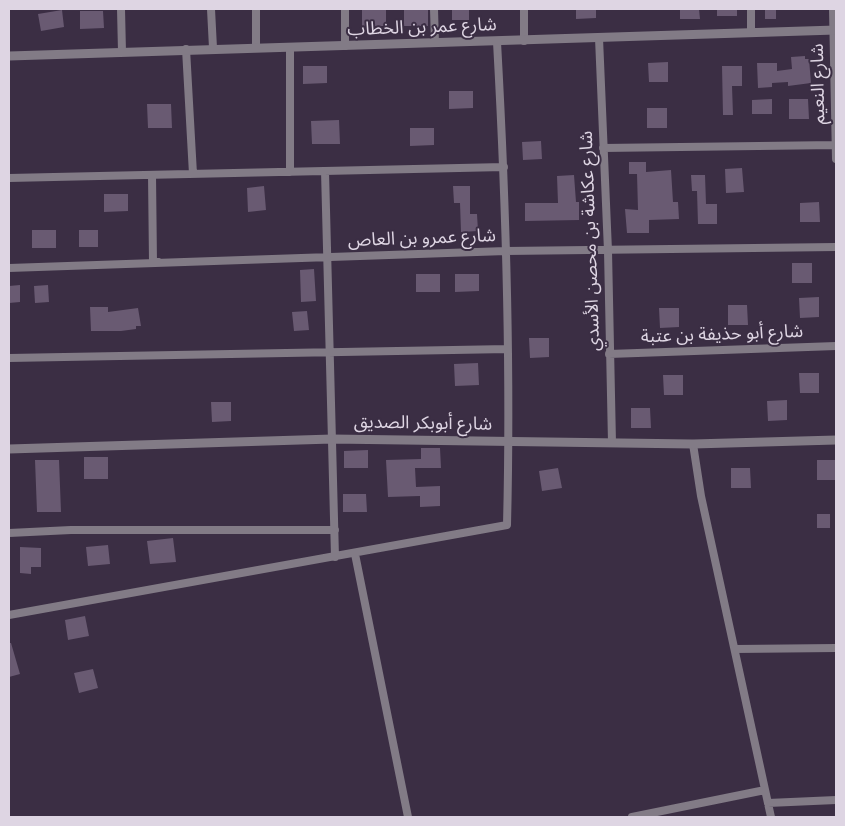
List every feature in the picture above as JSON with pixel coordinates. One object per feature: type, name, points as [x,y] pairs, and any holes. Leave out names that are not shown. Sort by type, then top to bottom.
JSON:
[{"type":"street","points":[[121,9],[122,52]]},
{"type":"street","points":[[211,9],[213,48]]},
{"type":"street","points":[[256,9],[256,48]]},
{"type":"street","points":[[344,9],[345,46]]},
{"type":"street","points":[[434,9],[434,43]]},
{"type":"street","points":[[524,9],[524,41]]},
{"type":"street","points":[[751,9],[751,33]]},
{"type":"street","name":"شارع النعيم","points":[[833,9],[835,30],[836,159]]},
{"type":"street","name":"شارع عمر بن الخطاب","points":[[9,56],[213,48],[290,49],[835,30]]},
{"type":"street","name":"شارع عكاشة بن محصن الأسدي","points":[[599,38],[608,251],[612,443]]},
{"type":"street","points":[[9,615],[335,558],[507,525],[509,442],[506,251],[504,167],[497,42]]},
{"type":"street","points":[[290,49],[290,172]]},
{"type":"street","points":[[186,50],[193,174]]},
{"type":"street","points":[[603,148],[836,145]]},
{"type":"street","points":[[9,178],[504,167]]},
{"type":"street","points":[[325,171],[335,558]]},
{"type":"street","points":[[152,175],[153,263],[328,257]]},
{"type":"street","name":"شارع عمرو بن العاص","points":[[9,268],[506,251],[836,247]]},
{"type":"street","name":"شارع أبو حذيفة بن عتبة","points":[[609,354],[836,346]]},
{"type":"street","points":[[9,358],[508,349]]},
{"type":"street","name":"شارع أبوبكر الصديق","points":[[9,449],[332,440],[693,444],[836,440]]},
{"type":"street","points":[[693,444],[701,496],[770,817]]},
{"type":"street","points":[[9,533],[71,530],[335,530]]},
{"type":"street","points":[[355,554],[408,817]]},
{"type":"street","points":[[735,649],[836,648]]},
{"type":"street","points":[[632,817],[765,790]]},
{"type":"street","points":[[656,817],[660,812],[765,790]]},
{"type":"street","points":[[768,803],[836,800]]},
{"type":"building","points":[[362,9],[386,9],[386,26],[362,26]]},
{"type":"building","points":[[404,9],[428,9],[428,26],[404,26]]},
{"type":"building","points":[[452,9],[469,9],[469,20],[452,20]]},
{"type":"building","points":[[576,9],[596,9],[596,18],[576,19]]},
{"type":"building","points":[[680,9],[699,9],[700,19],[680,19]]},
{"type":"building","points":[[717,9],[737,9],[737,16],[717,16]]},
{"type":"building","points":[[776,9],[776,19],[765,19],[765,10]]},
{"type":"building","points":[[62,10],[64,27],[41,31],[38,14]]},
{"type":"building","points":[[80,11],[103,11],[104,28],[80,29]]},
{"type":"building","points":[[805,56],[805,59],[809,59],[811,83],[788,86],[788,82],[772,83],[772,87],[758,88],[757,63],[777,63],[777,71],[792,69],[791,57]]},
{"type":"building","points":[[668,62],[668,82],[649,82],[648,63]]},
{"type":"building","points":[[303,66],[327,66],[327,83],[303,84]]},
{"type":"building","points":[[722,66],[742,66],[742,86],[732,86],[733,115],[723,115]]},
{"type":"building","points":[[449,91],[473,91],[473,108],[449,109]]},
{"type":"building","points":[[772,99],[772,114],[752,114],[752,100]]},
{"type":"building","points":[[789,99],[808,99],[809,119],[789,119]]},
{"type":"building","points":[[147,104],[171,104],[172,128],[148,128]]},
{"type":"building","points":[[647,108],[667,108],[667,128],[647,128]]},
{"type":"building","points":[[339,120],[340,144],[312,144],[311,121]]},
{"type":"building","points":[[410,128],[434,128],[434,145],[410,146]]},
{"type":"building","points":[[541,141],[542,159],[523,160],[522,142]]},
{"type":"building","points":[[629,162],[646,162],[646,172],[671,170],[673,202],[678,202],[679,219],[649,220],[649,233],[627,233],[625,209],[638,210],[637,174],[629,174]]},
{"type":"building","points":[[742,168],[744,192],[726,193],[725,169]]},
{"type":"building","points":[[574,175],[576,202],[579,202],[579,220],[525,221],[525,203],[558,203],[557,176]]},
{"type":"building","points":[[691,175],[705,175],[706,204],[717,204],[717,224],[698,224],[697,191],[692,191]]},
{"type":"building","points":[[264,186],[266,210],[248,212],[247,188]]},
{"type":"building","points":[[453,186],[470,186],[470,214],[477,214],[478,231],[461,232],[460,203],[454,203]]},
{"type":"building","points":[[104,194],[128,194],[128,211],[104,212]]},
{"type":"building","points":[[819,202],[820,222],[800,222],[800,203]]},
{"type":"building","points":[[32,230],[56,230],[56,248],[32,248]]},
{"type":"building","points":[[79,230],[98,230],[98,247],[79,247]]},
{"type":"building","points":[[792,263],[812,263],[812,283],[792,283]]},
{"type":"building","points":[[314,269],[316,301],[301,302],[300,270]]},
{"type":"building","points":[[416,274],[440,274],[440,292],[416,292]]},
{"type":"building","points":[[455,274],[479,274],[479,291],[455,292]]},
{"type":"building","points":[[20,285],[20,302],[9,303],[9,286]]},
{"type":"building","points":[[48,285],[49,302],[35,303],[34,286]]},
{"type":"building","points":[[819,297],[819,317],[800,318],[799,298]]},
{"type":"building","points":[[728,305],[747,305],[748,325],[728,325]]},
{"type":"building","points":[[90,307],[108,307],[108,312],[138,308],[141,326],[136,326],[136,329],[121,331],[91,331]]},
{"type":"building","points":[[659,308],[679,308],[679,327],[660,328]]},
{"type":"building","points":[[307,311],[309,330],[294,331],[292,312]]},
{"type":"building","points":[[529,338],[549,338],[549,357],[530,358]]},
{"type":"building","points":[[478,363],[479,385],[455,386],[454,364]]},
{"type":"building","points":[[799,373],[819,373],[819,393],[800,393]]},
{"type":"building","points":[[663,375],[683,375],[683,395],[664,395]]},
{"type":"building","points":[[787,400],[787,420],[768,421],[767,401]]},
{"type":"building","points":[[211,402],[231,402],[231,421],[212,422]]},
{"type":"building","points":[[631,408],[650,408],[651,428],[631,428]]},
{"type":"building","points":[[421,448],[440,448],[441,468],[415,468],[416,487],[440,486],[440,506],[420,507],[420,496],[388,497],[386,460],[421,459]]},
{"type":"building","points":[[368,450],[368,468],[344,468],[344,451]]},
{"type":"building","points":[[84,457],[108,457],[108,479],[84,479]]},
{"type":"building","points":[[35,460],[59,460],[61,512],[37,512]]},
{"type":"building","points":[[817,460],[836,460],[836,480],[817,480]]},
{"type":"building","points":[[558,468],[562,488],[542,491],[539,471]]},
{"type":"building","points":[[731,468],[750,468],[751,488],[731,488]]},
{"type":"building","points":[[343,494],[366,494],[367,512],[343,512]]},
{"type":"building","points":[[817,514],[830,514],[830,528],[817,528]]},
{"type":"building","points":[[173,538],[176,562],[150,564],[147,541]]},
{"type":"building","points":[[108,545],[110,564],[88,566],[86,547]]},
{"type":"building","points":[[20,547],[41,548],[41,567],[31,567],[31,574],[20,573]]},
{"type":"building","points":[[85,616],[89,636],[68,640],[65,620]]},
{"type":"building","points":[[9,643],[11,643],[20,674],[9,677]]},
{"type":"building","points":[[93,669],[98,688],[79,693],[74,673]]}]
